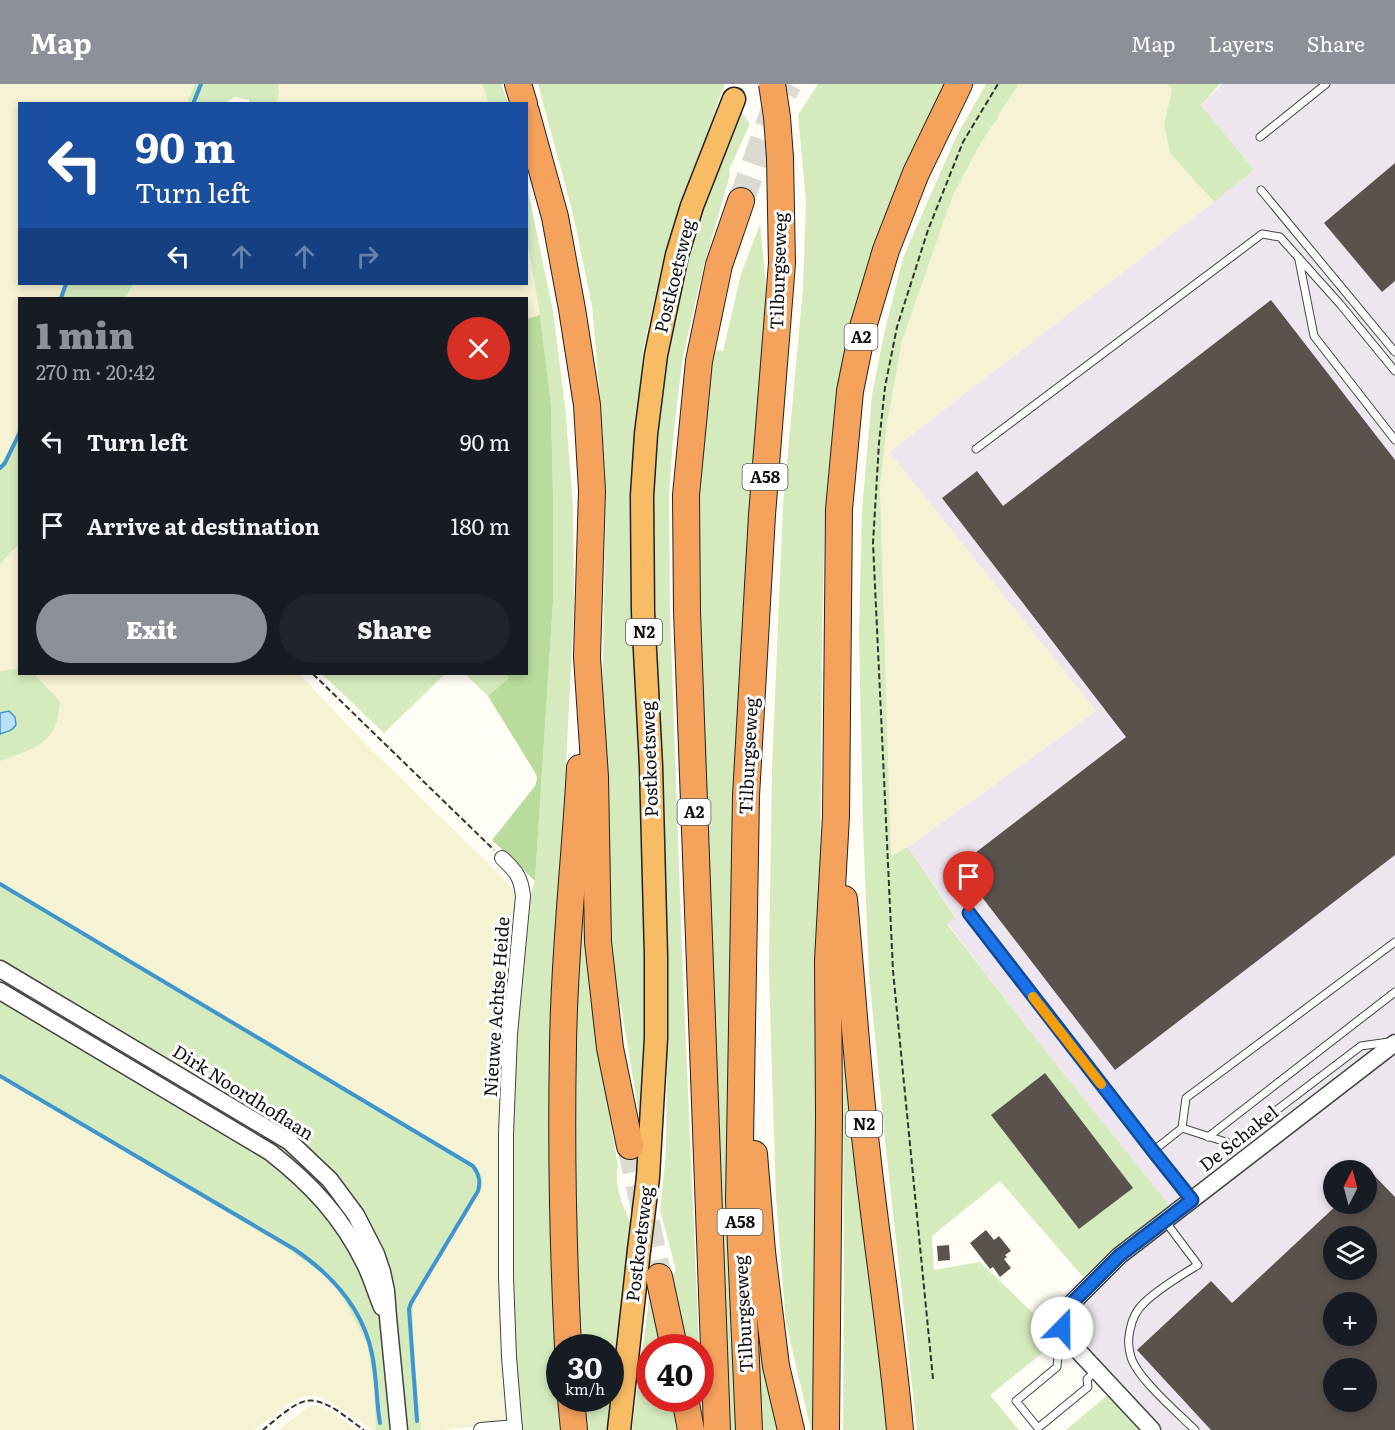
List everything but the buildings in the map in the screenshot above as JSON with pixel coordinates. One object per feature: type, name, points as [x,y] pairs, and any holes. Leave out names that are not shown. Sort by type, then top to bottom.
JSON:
[{"type":"highway","points":[[518,84],[523,102]]},
{"type":"highway","name":"Tilburgseweg","points":[[749,1430],[739,1200],[746,796],[762,515],[782,263],[780,158],[772,84]]},
{"type":"highway","name":"A2","points":[[826,1430],[828,960],[836,816],[839,509],[850,391],[863,327],[886,249],[916,173],[959,84]]},
{"type":"highway","name":"Postkoetsweg","points":[[619,1430],[648,1177],[656,1038],[651,766],[643,612],[642,496],[646,434],[656,355],[677,255],[692,206],[734,99]]},
{"type":"highway","points":[[528,119],[555,217],[572,309],[587,405],[592,491],[586,657],[567,943],[563,1046],[564,1247],[567,1334]]},
{"type":"highway","name":"A2","points":[[717,1430],[687,611],[686,495],[699,361],[719,265],[741,201]]},
{"type":"highway","points":[[586,657],[595,777],[598,942],[610,1048],[630,1146]]},
{"type":"highway","name":"N2","points":[[836,816],[866,1151],[895,1372],[900,1430]]},
{"type":"highway","points":[[743,1013],[762,1252],[776,1366],[791,1430]]},
{"type":"highway","points":[[659,1277],[671,1334]]},
{"type":"highway","points":[[572,1412],[574,1430]]},
{"type":"highway","points":[[688,1412],[691,1430]]},
{"type":"street","name":"Nieuwe Achtse Heide","points":[[502,858],[517,872],[522,883],[523,896],[510,1034],[506,1134],[506,1277],[515,1428]]},
{"type":"street","name":"Dirk Noordhoflaan","points":[[0,969],[290,1142],[330,1180],[356,1215],[376,1254],[382,1272],[386,1291],[399,1430]]},
{"type":"street","name":"Dirk Noordhoflaan","points":[[0,991],[270,1152],[295,1171],[337,1216],[354,1243],[388,1317]]},
{"type":"street","name":"De Schakel","points":[[1152,1430],[1071,1343],[1062,1328],[1061,1320],[1069,1306],[1119,1256],[1395,1042]]},
{"type":"street","points":[[481,1430],[515,1428]]},
{"type":"lane","points":[[1260,137],[1326,84]]},
{"type":"lane","points":[[1261,190],[1395,352]]},
{"type":"lane","points":[[976,449],[1262,234],[1280,237],[1340,304],[1395,371]]},
{"type":"lane","points":[[1298,257],[1314,336],[1395,440]]},
{"type":"lane","points":[[1340,304],[1349,296]]},
{"type":"lane","points":[[969,913],[1192,1200]]},
{"type":"lane","points":[[1153,1151],[1182,1128],[1186,1098],[1395,942]]},
{"type":"lane","points":[[1208,1137],[1395,992]]},
{"type":"lane","points":[[1182,1128],[1232,1144],[1361,1046],[1395,1042]]},
{"type":"lane","points":[[1165,1221],[1198,1265],[1164,1287],[1144,1303],[1135,1314],[1130,1327],[1129,1350],[1131,1359],[1139,1372],[1194,1430]]},
{"type":"lane","points":[[1071,1343],[1058,1355],[1057,1367],[1016,1401],[1038,1428],[1088,1387],[1087,1378],[1096,1371]]},
{"type":"path","points":[[933,1378],[893,971],[873,543],[885,387],[897,327],[928,230],[963,142],[998,84]]},
{"type":"path","points":[[314,675],[502,858]]},
{"type":"path","points":[[263,1430],[306,1401],[317,1401],[330,1406],[364,1430]]},
{"type":"shaded area","points":[[0,84],[195,84],[186,102],[18,102],[18,285],[64,285],[59,297],[18,297],[18,428],[15,438],[0,465]]},
{"type":"shaded area","points":[[278,84],[482,84],[489,102],[277,102]]},
{"type":"shaded area","points":[[1019,84],[1168,84],[1172,88],[1164,125],[1170,153],[1214,202],[889,452],[1096,711],[891,857],[880,486],[887,424],[902,341],[953,195],[978,148]]},
{"type":"shaded area","points":[[1222,84],[1395,84],[1395,1430],[1152,1430],[1039,1314],[1170,1206],[947,923],[955,916],[908,847],[1096,711],[889,452],[1254,170],[1201,105]]},
{"type":"shaded area","points":[[528,247],[540,315],[528,319],[528,297],[127,297],[133,285],[528,285]]},
{"type":"shaded area","points":[[18,545],[18,668],[0,671],[0,564]]},
{"type":"shaded area","points":[[35,675],[300,675],[368,746],[503,878],[518,896],[509,1419],[503,1424],[421,1430],[413,1340],[413,1306],[476,1167],[0,883],[0,761],[27,750],[58,715],[60,701]]},
{"type":"shaded area","points":[[0,1077],[286,1247],[330,1279],[367,1344],[374,1387],[376,1430],[372,1430],[329,1401],[316,1396],[308,1396],[293,1401],[254,1430],[0,1430]]},
{"type":"shaded area","points":[[315,1405],[328,1410],[358,1430],[278,1430],[310,1406]]},
{"type":"green space","points":[[195,84],[278,84],[277,102],[249,102],[249,100],[235,97],[227,102],[187,102]]},
{"type":"green space","points":[[482,84],[501,84],[508,102],[489,102]]},
{"type":"green space","points":[[538,84],[725,84],[685,207],[665,252],[643,350],[641,395],[649,947],[643,1139],[621,1005],[611,1007],[601,766],[606,493],[592,306],[573,214]]},
{"type":"green space","points":[[818,84],[946,84],[838,389],[825,508],[822,630],[816,1430],[811,1430],[786,1323],[776,1197],[769,963],[772,769],[783,506],[803,289],[806,201],[798,115]]},
{"type":"green space","points":[[986,84],[1019,84],[978,148],[953,195],[902,341],[887,424],[880,486],[891,856],[908,847],[955,917],[947,924],[1170,1206],[1083,1277],[1000,1181],[932,1236],[934,1270],[980,1262],[1060,1339],[990,1395],[1019,1430],[917,1430],[869,974],[859,633],[862,510],[872,395],[903,258],[956,137]]},
{"type":"green space","points":[[1168,84],[1220,84],[1201,105],[1254,170],[1214,202],[1170,153],[1164,125],[1172,89]]},
{"type":"green space","points":[[738,106],[750,124],[729,170],[730,175],[704,265],[683,356],[669,496],[670,612],[698,1334],[679,1334],[669,1280],[676,1270],[660,1210],[666,1153],[668,950],[650,496],[662,358],[685,255]]},
{"type":"green space","points":[[528,191],[553,311],[565,406],[573,506],[574,608],[559,940],[555,1334],[546,1334],[546,1412],[560,1412],[564,1430],[520,1430],[513,1357],[510,1135],[514,1035],[530,896],[535,881],[553,602],[551,405],[540,315],[528,247]]},
{"type":"green space","points":[[760,224],[766,287],[735,766],[728,1037],[731,1255],[738,1430],[726,1430],[695,495],[711,350],[723,351],[741,274]]},
{"type":"green space","points":[[64,285],[132,285],[126,297],[59,297]]},
{"type":"green space","points":[[540,315],[551,405],[553,495],[553,602],[535,881],[492,840],[535,786],[537,779],[488,696],[509,678],[506,675],[528,675],[528,318]]},
{"type":"green space","points":[[18,428],[18,545],[0,564],[0,465],[15,438]]},
{"type":"green space","points":[[18,668],[18,675],[35,675],[60,701],[57,719],[50,736],[30,750],[0,761],[0,734],[7,732],[9,711],[0,713],[0,671]]},
{"type":"green space","points":[[323,675],[444,675],[384,733]]},
{"type":"green space","points":[[466,675],[506,675],[509,678],[488,696]]},
{"type":"green space","points":[[582,837],[599,1050],[618,1167],[618,1189],[632,1226],[622,1334],[578,1334],[571,1142]]},
{"type":"green space","points":[[0,883],[476,1167],[482,1176],[482,1188],[426,1277],[413,1306],[413,1340],[421,1430],[407,1430],[399,1334],[394,1304],[333,1178],[0,964]]},
{"type":"green space","points":[[0,973],[269,1133],[312,1166],[367,1243],[317,1187],[0,987]]},
{"type":"green space","points":[[0,996],[266,1154],[337,1224],[372,1291],[379,1315],[392,1430],[376,1430],[374,1387],[367,1344],[330,1279],[285,1247],[0,1077]]},
{"type":"green space","points":[[843,1061],[848,1062],[891,1430],[843,1430]]},
{"type":"green space","points":[[755,1272],[778,1430],[761,1430]]},
{"type":"green space","points":[[650,1292],[658,1334],[645,1334]]},
{"type":"green space","points":[[1110,1393],[1143,1430],[1066,1430]]},
{"type":"green space","points":[[636,1399],[636,1412],[675,1412],[678,1430],[632,1430]]},
{"type":"green space","points":[[582,1412],[615,1412],[613,1430],[583,1430]]},
{"type":"water","points":[[9,711],[15,717],[16,725],[11,730],[0,734],[0,713]]},
{"type":"waterway","points":[[194,102],[201,84]]},
{"type":"waterway","points":[[61,297],[66,285]]},
{"type":"waterway","points":[[0,468],[5,463],[18,436]]},
{"type":"waterway","points":[[0,884],[473,1166],[479,1178],[478,1191],[409,1309],[417,1421]]},
{"type":"waterway","points":[[0,1076],[294,1249],[321,1270],[344,1294],[368,1338],[374,1363],[380,1423]]},
{"type":"tunnel","points":[[741,201],[772,115],[789,84]]},
{"type":"tunnel","points":[[630,1146],[659,1277]]},
{"type":"slow traffic","points":[[1033,997],[1101,1084]]},
{"type":"route","points":[[969,913],[1192,1200],[1119,1256],[1069,1306],[1061,1320],[1062,1328]]}]
